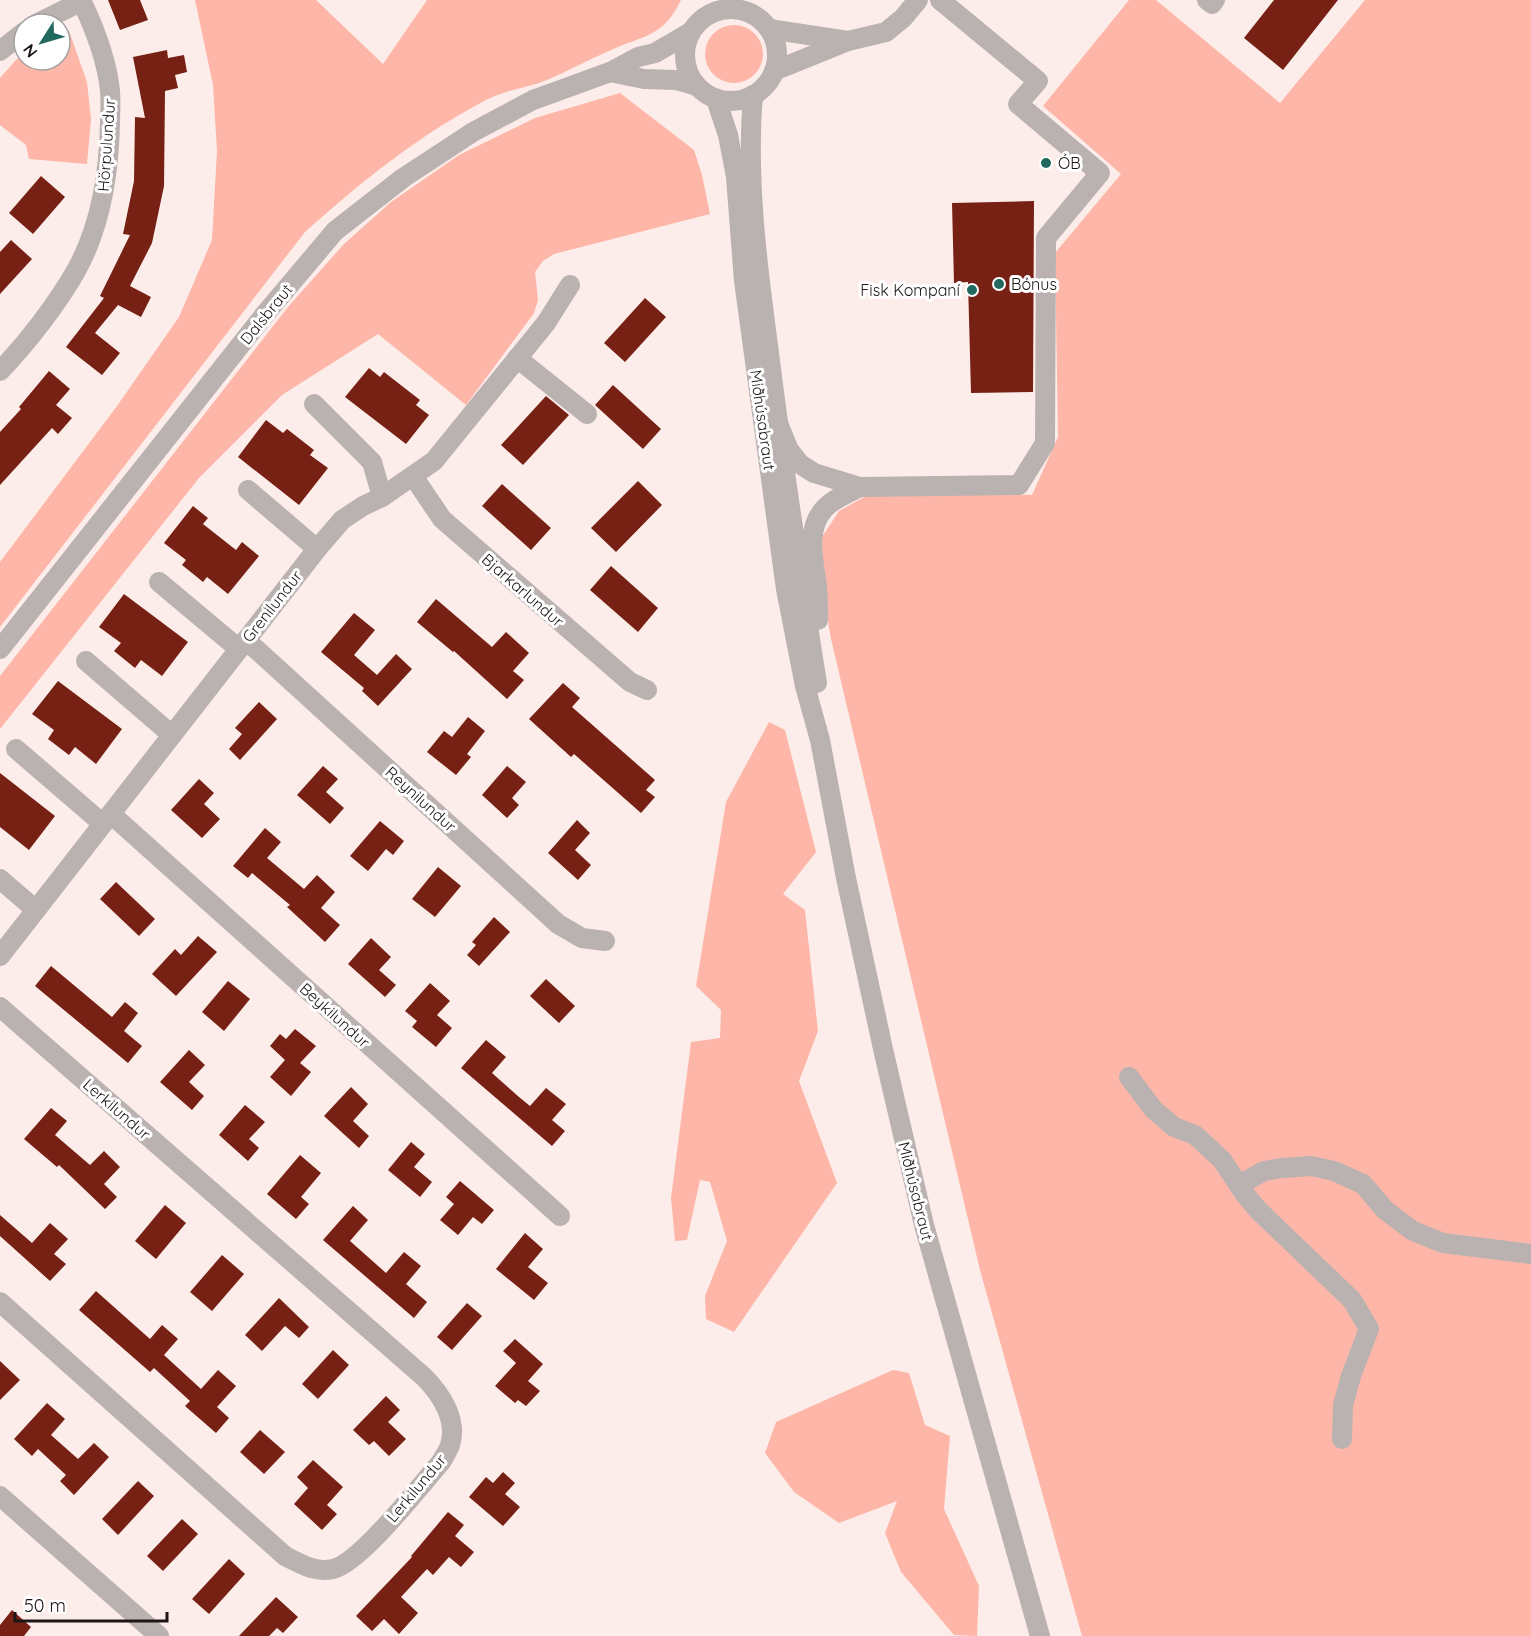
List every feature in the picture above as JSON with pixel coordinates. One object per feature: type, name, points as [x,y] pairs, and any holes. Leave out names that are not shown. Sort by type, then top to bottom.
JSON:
[{"type":"street","points":[[59,12],[82,0]]},
{"type":"street","name":"Hörpulundur","points":[[0,371],[33,332],[77,269],[102,200],[108,163],[110,92],[104,58],[92,21],[82,0]]},
{"type":"street","points":[[774,71],[848,41],[886,32],[903,18],[918,0]]},
{"type":"street","points":[[777,421],[789,450],[800,464],[814,473],[860,487],[1019,485],[1045,442],[1046,238],[1100,173],[1018,104],[1038,81],[940,0]]},
{"type":"street","points":[[610,72],[644,80],[676,80],[697,86],[716,99],[741,100],[753,95],[767,83],[774,71],[776,49],[769,29],[757,17],[739,5],[700,17],[685,46],[685,61],[689,75],[697,86]]},
{"type":"street","name":"Dalsbraut","points":[[0,649],[265,314],[335,231],[403,178],[473,132],[533,100],[610,72],[638,57],[654,53],[700,17]]},
{"type":"street","points":[[769,29],[848,41]]},
{"type":"street","points":[[0,51],[12,42]]},
{"type":"street","name":"Miðhúsabraut","points":[[753,95],[750,134],[758,261],[777,421],[815,666],[820,740]]},
{"type":"street","name":"Miðhúsabraut","points":[[716,99],[728,135],[736,177],[744,281],[786,589],[805,686],[820,740],[846,878],[924,1225],[1040,1636]]},
{"type":"street","name":"Grenilundur","points":[[0,956],[317,549],[342,520],[382,497],[434,461],[546,323],[570,285]]},
{"type":"street","points":[[517,358],[587,414]]},
{"type":"street","points":[[314,404],[372,462],[382,497]]},
{"type":"street","name":"Bjarkarlundur","points":[[413,476],[442,519],[458,534],[630,682],[647,690]]},
{"type":"street","points":[[815,666],[818,629],[812,544],[815,525],[823,510],[837,499],[860,487]]},
{"type":"street","points":[[248,490],[317,549]]},
{"type":"street","name":"Reynilundur","points":[[159,582],[242,645],[558,924],[582,938],[605,941]]},
{"type":"street","points":[[86,661],[172,735]]},
{"type":"street","name":"Beykilundur","points":[[16,749],[107,819],[560,1216]]},
{"type":"street","points":[[0,879],[36,910]]},
{"type":"street","name":"Lerkilundur","points":[[0,1007],[424,1377],[443,1398],[452,1430],[450,1444],[441,1462],[362,1551],[342,1566],[332,1570],[307,1568],[285,1556],[0,1302]]},
{"type":"street","points":[[1129,1077],[1154,1110],[1174,1127],[1196,1135],[1222,1160],[1258,1210],[1352,1300],[1369,1329],[1351,1376],[1343,1405],[1342,1439]]},
{"type":"street","points":[[1239,1185],[1264,1171],[1282,1168],[1311,1166],[1334,1171],[1363,1185],[1385,1210],[1413,1231],[1443,1243],[1531,1254]]},
{"type":"street","points":[[0,1496],[159,1636]]},
{"type":"shaded area","points":[[195,0],[316,0],[383,64],[427,0],[681,0],[667,22],[651,34],[601,54],[547,80],[493,97],[437,128],[369,177],[305,232],[0,627],[0,562],[117,406],[179,317],[212,240],[217,151],[213,85]]},
{"type":"shaded area","points":[[1129,0],[1156,0],[1280,103],[1365,0],[1531,0],[1531,1636],[1082,1636],[980,1270],[831,639],[823,593],[822,537],[839,511],[875,491],[1032,495],[1058,437],[1055,253],[1121,174],[1043,106]]},
{"type":"shaded area","points":[[728,25],[740,25],[755,33],[763,48],[763,60],[755,75],[740,83],[728,83],[713,75],[705,60],[705,48],[713,33]]},
{"type":"shaded area","points":[[72,40],[87,82],[91,119],[87,164],[29,159],[26,145],[0,125],[0,78],[12,64],[12,72],[72,72]]},
{"type":"shaded area","points":[[620,93],[694,150],[710,214],[554,254],[543,261],[535,272],[538,300],[534,313],[466,405],[378,334],[282,395],[199,478],[0,729],[0,676],[288,307],[344,244],[391,202],[459,155],[535,118]]},
{"type":"shaded area","points":[[769,722],[785,730],[816,852],[783,894],[805,910],[818,1031],[799,1081],[837,1183],[734,1332],[706,1319],[705,1296],[727,1241],[710,1182],[700,1180],[687,1240],[675,1241],[671,1198],[691,1042],[720,1038],[721,1010],[696,986],[726,802]]},
{"type":"shaded area","points":[[893,1370],[909,1373],[925,1425],[950,1436],[944,1509],[979,1586],[977,1636],[954,1635],[901,1572],[885,1533],[897,1501],[839,1523],[794,1492],[765,1453],[776,1422]]},
{"type":"building","points":[[108,0],[140,0],[148,20],[120,30]]},
{"type":"building","points":[[1274,0],[1338,0],[1283,70],[1244,38]]},
{"type":"building","points":[[167,50],[168,58],[184,55],[187,72],[175,75],[178,88],[165,91],[164,186],[152,243],[130,286],[151,297],[141,317],[118,305],[95,333],[120,353],[102,375],[66,347],[104,298],[100,296],[130,235],[123,234],[134,181],[135,117],[145,118],[133,57]]},
{"type":"building","points":[[41,176],[65,197],[33,234],[9,213]]},
{"type":"building","points":[[1034,201],[1033,392],[971,393],[968,282],[954,283],[952,203]]},
{"type":"building","points":[[11,240],[32,259],[0,294],[0,252]]},
{"type":"building","points":[[645,298],[666,317],[625,362],[604,343]]},
{"type":"building","points":[[369,368],[380,377],[384,372],[420,400],[416,405],[429,415],[406,444],[345,397]]},
{"type":"building","points":[[49,371],[70,389],[56,405],[72,418],[58,434],[52,428],[0,485],[0,432],[21,409],[19,407]]},
{"type":"building","points":[[613,385],[661,429],[643,449],[595,405]]},
{"type":"building","points":[[546,396],[569,415],[523,465],[501,445]]},
{"type":"building","points":[[266,420],[283,433],[287,429],[314,450],[310,455],[328,468],[299,505],[238,457]]},
{"type":"building","points":[[638,481],[662,505],[616,552],[591,528]]},
{"type":"building","points":[[502,484],[551,528],[531,550],[482,506]]},
{"type":"building","points":[[193,506],[208,518],[203,524],[236,550],[242,542],[259,556],[228,594],[207,577],[203,582],[182,565],[186,560],[164,543]]},
{"type":"building","points":[[611,566],[658,608],[638,632],[590,590]]},
{"type":"building","points":[[124,594],[188,642],[162,676],[141,660],[135,668],[114,651],[121,643],[99,627]]},
{"type":"building","points":[[436,599],[492,647],[506,632],[529,653],[513,671],[524,680],[507,699],[454,651],[417,622]]},
{"type":"building","points":[[354,613],[375,630],[354,655],[377,675],[396,654],[412,669],[378,706],[362,691],[364,688],[321,652]]},
{"type":"building","points":[[58,681],[122,729],[96,764],[75,747],[69,755],[48,739],[54,730],[32,714]]},
{"type":"building","points":[[563,683],[580,698],[572,707],[655,780],[646,790],[655,797],[641,813],[574,754],[571,757],[529,719]]},
{"type":"building","points":[[259,702],[277,719],[240,760],[229,749],[242,734],[235,728]]},
{"type":"building","points":[[468,717],[485,731],[467,754],[471,757],[456,775],[427,752],[444,731],[452,737]]},
{"type":"building","points":[[323,766],[338,779],[326,792],[344,808],[330,824],[297,795]]},
{"type":"building","points":[[507,766],[526,782],[512,798],[519,805],[507,818],[482,795]]},
{"type":"building","points":[[0,773],[55,816],[29,850],[0,827]]},
{"type":"building","points":[[199,779],[214,793],[204,804],[220,819],[202,838],[171,810]]},
{"type":"building","points":[[577,820],[590,833],[575,850],[591,865],[578,880],[548,853]]},
{"type":"building","points":[[380,821],[404,841],[393,855],[386,849],[368,871],[350,856]]},
{"type":"building","points":[[265,828],[281,842],[267,858],[304,889],[317,875],[335,892],[321,908],[340,925],[325,942],[287,907],[290,905],[252,873],[248,878],[233,866]]},
{"type":"building","points":[[438,867],[461,886],[435,917],[412,899]]},
{"type":"building","points":[[116,882],[155,919],[139,936],[100,899]]},
{"type":"building","points":[[494,917],[510,932],[479,966],[467,955],[476,945],[472,942]]},
{"type":"building","points":[[198,936],[217,952],[176,996],[152,974],[175,949],[181,955]]},
{"type":"building","points":[[371,938],[391,957],[379,970],[396,985],[385,997],[348,964]]},
{"type":"building","points":[[51,966],[112,1017],[125,1002],[138,1013],[124,1031],[142,1046],[128,1063],[35,986]]},
{"type":"building","points":[[546,979],[575,1006],[559,1023],[530,996]]},
{"type":"building","points":[[228,981],[250,999],[224,1031],[202,1012]]},
{"type":"building","points":[[430,983],[450,1001],[437,1015],[452,1028],[436,1047],[412,1027],[417,1021],[405,1011]]},
{"type":"building","points":[[295,1029],[316,1046],[300,1063],[311,1072],[291,1096],[270,1077],[285,1060],[270,1046],[280,1034],[286,1039]]},
{"type":"building","points":[[486,1040],[506,1057],[492,1073],[530,1106],[546,1088],[566,1104],[552,1120],[565,1131],[552,1146],[461,1068]]},
{"type":"building","points":[[189,1050],[205,1065],[189,1082],[204,1096],[192,1110],[160,1082]]},
{"type":"building","points":[[351,1087],[368,1104],[353,1121],[369,1136],[359,1148],[324,1116]]},
{"type":"building","points":[[245,1105],[265,1122],[249,1139],[259,1148],[248,1161],[219,1135]]},
{"type":"building","points":[[51,1108],[67,1121],[55,1135],[90,1165],[104,1151],[120,1167],[104,1184],[117,1197],[105,1209],[59,1165],[57,1167],[24,1139]]},
{"type":"building","points":[[411,1142],[425,1154],[414,1167],[432,1182],[420,1197],[388,1170]]},
{"type":"building","points":[[300,1155],[321,1173],[301,1197],[309,1204],[296,1219],[267,1194]]},
{"type":"building","points":[[460,1181],[494,1210],[482,1224],[473,1217],[458,1235],[440,1220],[454,1204],[446,1197]]},
{"type":"building","points":[[165,1205],[186,1223],[156,1259],[135,1241]]},
{"type":"building","points":[[353,1206],[368,1220],[350,1241],[386,1273],[404,1252],[421,1266],[406,1284],[427,1302],[414,1318],[323,1240]]},
{"type":"building","points":[[0,1215],[32,1243],[50,1223],[68,1239],[54,1254],[66,1264],[50,1281],[0,1236]]},
{"type":"building","points":[[525,1233],[543,1249],[528,1267],[548,1283],[534,1300],[496,1269]]},
{"type":"building","points":[[222,1255],[244,1274],[212,1311],[190,1292]]},
{"type":"building","points":[[96,1291],[150,1339],[162,1325],[178,1339],[164,1355],[201,1389],[218,1370],[236,1386],[217,1407],[229,1418],[216,1433],[185,1406],[190,1401],[154,1368],[150,1372],[79,1310]]},
{"type":"building","points":[[279,1298],[309,1327],[299,1338],[285,1326],[262,1351],[245,1335]]},
{"type":"building","points":[[467,1303],[482,1316],[452,1350],[437,1337]]},
{"type":"building","points":[[515,1339],[543,1364],[528,1381],[540,1391],[526,1406],[518,1400],[515,1403],[495,1386],[516,1363],[503,1351]]},
{"type":"building","points":[[333,1350],[349,1365],[318,1399],[302,1384]]},
{"type":"building","points":[[0,1361],[20,1380],[0,1400]]},
{"type":"building","points":[[386,1396],[400,1410],[388,1422],[406,1439],[389,1456],[374,1441],[369,1445],[353,1430]]},
{"type":"building","points":[[47,1403],[65,1419],[51,1435],[78,1459],[94,1443],[109,1457],[74,1495],[60,1481],[66,1475],[38,1449],[32,1456],[14,1439]]},
{"type":"building","points":[[260,1430],[285,1452],[264,1474],[240,1452]]},
{"type":"building","points":[[313,1460],[343,1487],[327,1505],[337,1514],[322,1530],[294,1504],[308,1488],[297,1477]]},
{"type":"building","points":[[503,1472],[515,1483],[505,1494],[520,1507],[503,1526],[469,1497],[486,1477],[493,1483]]},
{"type":"building","points":[[138,1481],[154,1496],[118,1535],[102,1519]]},
{"type":"building","points":[[448,1512],[464,1525],[455,1536],[474,1552],[461,1567],[449,1557],[433,1575],[427,1569],[401,1597],[418,1613],[399,1634],[384,1619],[372,1631],[356,1616],[412,1557]]},
{"type":"building","points":[[182,1519],[198,1534],[163,1571],[147,1556]]},
{"type":"building","points":[[229,1559],[245,1574],[209,1614],[192,1599]]},
{"type":"building","points":[[276,1597],[298,1617],[283,1633],[277,1628],[269,1636],[239,1636]]},
{"type":"building","points":[[12,1610],[31,1627],[24,1636],[0,1636],[0,1625]]},
{"type":"place","name":"ÓB","points":[[1046,163]]},
{"type":"place","name":"Bónus","points":[[999,284]]},
{"type":"place","name":"Fisk Kompaní","points":[[972,290]]}]
